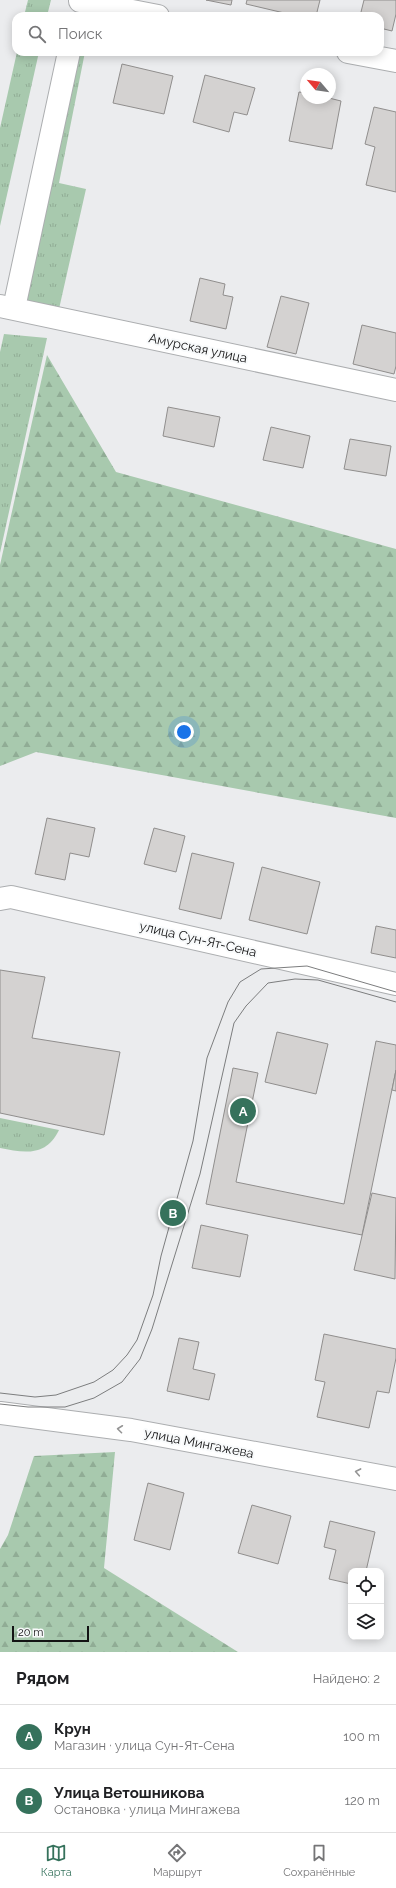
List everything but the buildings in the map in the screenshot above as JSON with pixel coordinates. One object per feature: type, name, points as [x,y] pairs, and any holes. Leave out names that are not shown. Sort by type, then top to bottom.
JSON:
[{"type":"street","points":[[79,6],[126,12]]},
{"type":"street","points":[[7,307],[68,56]]},
{"type":"street","points":[[369,56],[396,61]]},
{"type":"street","name":"Амурская улица","points":[[7,307],[396,390]]},
{"type":"street","name":"улица Сун-Ят-Сена","points":[[0,899],[11,897],[396,984]]},
{"type":"street","name":"улица Мингажева","points":[[0,1413],[131,1430],[396,1479]]},
{"type":"green space","points":[[28,0],[51,0],[48,12],[25,12]]},
{"type":"green space","points":[[16,56],[38,56],[0,226],[0,128]]},
{"type":"green space","points":[[74,56],[84,56],[59,183],[86,189],[59,309],[19,301]]},
{"type":"green space","points":[[4,334],[47,338],[0,553],[0,352]]},
{"type":"green space","points":[[47,355],[116,472],[396,549],[396,818],[36,752],[0,766],[0,565]]},
{"type":"green space","points":[[0,1118],[59,1130],[54,1139],[41,1149],[26,1152],[0,1148]]},
{"type":"green space","points":[[115,1452],[104,1568],[238,1652],[0,1652],[0,1549],[8,1535],[34,1456]]},
{"type":"tram line","points":[[0,1393],[35,1397],[56,1395],[94,1382],[113,1370],[127,1355],[137,1340],[153,1295],[161,1256],[193,1141],[207,1058],[228,1002],[240,982],[261,969],[307,966],[396,992]]},
{"type":"tram line","points":[[0,1404],[28,1407],[65,1407],[94,1398],[122,1382],[140,1359],[152,1329],[200,1174],[234,1023],[246,1006],[268,983],[295,979],[318,980],[396,1002]]},
{"type":"place","name":"Крун","points":[[243,1111]]},
{"type":"place","name":"Улица Ветошникова","points":[[173,1213]]}]
